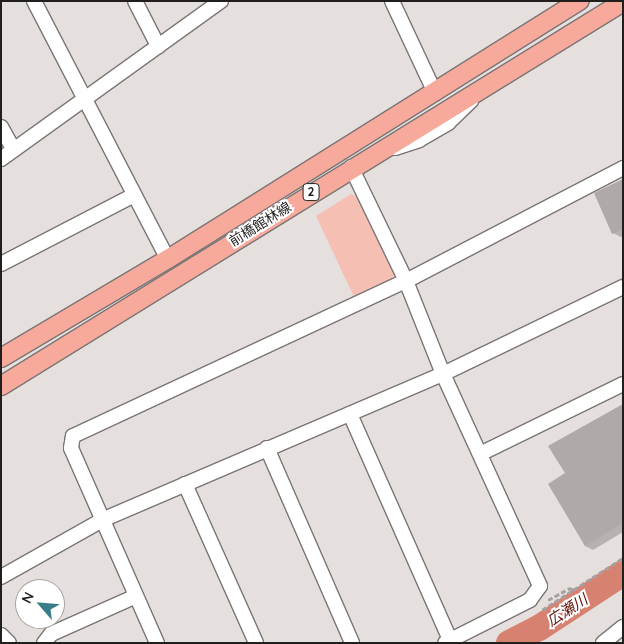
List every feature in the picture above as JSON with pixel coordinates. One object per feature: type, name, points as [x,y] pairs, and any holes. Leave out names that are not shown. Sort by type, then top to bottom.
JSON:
[{"type":"main road","name":"前橋館林線","points":[[1,358],[168,259],[436,93],[580,1]]},
{"type":"main road","name":"前橋館林線","points":[[1,386],[351,167],[482,90],[623,2]]},
{"type":"street","points":[[34,1],[168,259]]},
{"type":"street","points":[[135,1],[158,46]]},
{"type":"street","points":[[1,159],[220,1]]},
{"type":"street","points":[[392,1],[436,93]]},
{"type":"street","points":[[1,127],[14,150]]},
{"type":"street","points":[[350,414],[447,642],[530,600],[540,591],[537,578],[482,453],[443,374],[406,281],[351,167]]},
{"type":"street","points":[[157,643],[71,448],[73,436],[406,281],[623,168]]},
{"type":"street","points":[[1,264],[134,195]]},
{"type":"street","points":[[1,577],[102,520],[443,374],[623,287]]},
{"type":"street","points":[[482,453],[623,384]]},
{"type":"street","points":[[267,448],[352,643]]},
{"type":"street","points":[[185,484],[256,643]]},
{"type":"street","points":[[44,643],[51,634],[136,596]]},
{"type":"street","points":[[603,643],[623,628]]},
{"type":"street","points":[[1,635],[9,643]]},
{"type":"path","points":[[535,613],[623,558]]},
{"type":"shaded area","points":[[351,194],[358,197],[395,271],[392,279],[354,297],[316,216]]},
{"type":"building","points":[[623,179],[623,229],[612,234],[594,193]]},
{"type":"building","points":[[623,404],[623,523],[585,546],[548,484],[565,473],[548,446]]},
{"type":"waterway","name":"広瀬川","points":[[509,643],[539,628],[623,573]]}]
